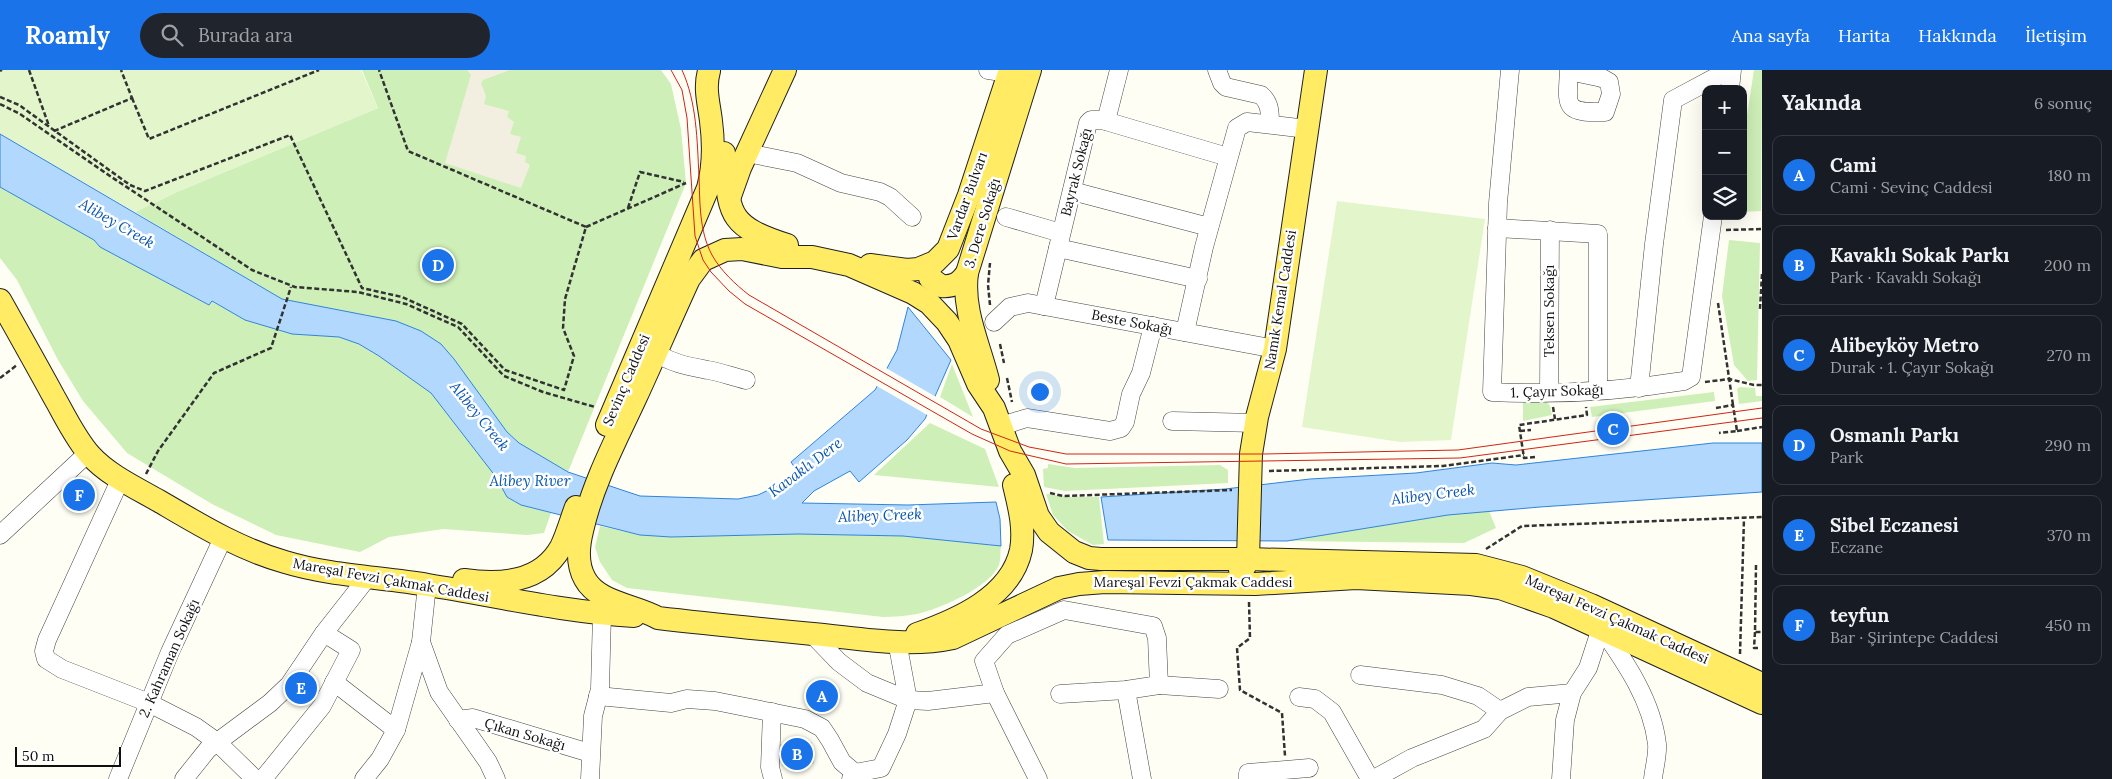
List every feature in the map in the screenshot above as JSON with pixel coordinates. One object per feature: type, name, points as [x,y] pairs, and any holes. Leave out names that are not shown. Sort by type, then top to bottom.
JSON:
[{"type":"main road","points":[[729,202],[747,153],[785,70]]},
{"type":"main road","name":"Namık Kemal Caddesi","points":[[1249,553],[1256,467],[1256,424],[1275,349],[1316,70]]},
{"type":"main road","points":[[575,530],[582,571],[591,587],[608,599],[646,611],[658,618],[754,630],[897,641],[960,617],[993,594],[1005,583],[1012,573],[1021,550],[1022,521],[1012,472],[1010,451],[997,417],[978,384],[959,340],[947,322],[929,303],[913,292],[849,265],[812,257],[791,246],[756,234],[738,220],[732,212],[729,202],[719,106],[709,71]]},
{"type":"main road","name":"Sevinç Caddesi","points":[[601,458],[708,188],[712,170],[713,150],[706,82],[709,71]]},
{"type":"main road","name":"Vardar Bulvarı","points":[[849,265],[907,270],[929,265],[948,249],[955,234],[1009,71]]},
{"type":"main road","name":"3. Dere Sokağı","points":[[997,417],[968,311],[965,291],[967,272],[1009,71]]},
{"type":"main road","name":"Sevinç Caddesi","points":[[601,458],[656,353],[689,279],[703,260],[725,250],[732,249],[782,256],[812,257]]},
{"type":"main road","points":[[929,265],[930,278],[941,286],[954,285],[962,280],[967,272]]},
{"type":"main road","name":"Mareşal Fevzi Çakmak Caddesi","points":[[0,300],[88,453],[98,463],[129,484],[223,538],[256,553],[286,563],[320,570],[427,585],[512,601],[602,614],[658,618]]},
{"type":"main road","name":"Mareşal Fevzi Çakmak Caddesi","points":[[1010,451],[1024,475],[1038,516],[1049,532],[1074,552],[1089,558],[1249,553],[1468,564],[1494,568],[1522,577],[1591,605],[1762,684]]},
{"type":"main road","points":[[427,585],[444,580],[502,582],[534,574],[552,559],[575,530],[601,458]]},
{"type":"main road","points":[[1192,583],[1207,574],[1240,570],[1245,566],[1249,553]]},
{"type":"main road","name":"Mareşal Fevzi Çakmak Caddesi","points":[[897,641],[936,642],[953,638],[1059,588],[1079,584],[1104,582],[1249,584],[1356,578],[1471,584],[1500,588],[1579,617],[1762,703]]},
{"type":"street","points":[[1106,121],[1119,70]]},
{"type":"street","points":[[1217,70],[1222,84],[1226,87],[1261,95],[1265,98],[1270,111],[1270,124]]},
{"type":"street","name":"1. Çayır Sokağı","points":[[1510,70],[1497,228],[1492,392],[1551,398],[1591,395],[1684,381],[1691,377],[1718,220]]},
{"type":"street","points":[[1730,85],[1731,70]]},
{"type":"street","points":[[1639,388],[1654,244],[1674,100],[1731,70]]},
{"type":"street","name":"Bayrak Sokağı","points":[[1044,306],[1088,124],[1091,120],[1096,118],[1228,157]]},
{"type":"street","points":[[1185,332],[1209,227],[1237,128],[1247,122],[1307,129]]},
{"type":"street","points":[[747,153],[797,163],[842,183],[862,186],[880,192],[890,197],[912,217]]},
{"type":"street","points":[[1072,192],[1209,227]]},
{"type":"street","points":[[1006,217],[1059,240],[1198,279]]},
{"type":"street","points":[[1497,228],[1598,234],[1591,395]]},
{"type":"street","name":"Teksen Sokağı","points":[[1550,230],[1551,398]]},
{"type":"street","name":"Beste Sokağı","points":[[994,322],[1010,307],[1028,303],[1275,349]]},
{"type":"street","points":[[997,417],[1027,418],[1110,431],[1121,428],[1125,422],[1132,394],[1141,372],[1152,326]]},
{"type":"street","points":[[656,353],[668,360],[693,369],[708,370],[746,380]]},
{"type":"street","points":[[1172,421],[1256,424]]},
{"type":"street","points":[[0,535],[88,453]]},
{"type":"street","points":[[129,484],[83,559],[44,651],[46,659],[49,663],[149,703],[196,727],[217,742],[255,779]]},
{"type":"street","name":"2. Kahraman Sokağı","points":[[118,779],[170,652],[223,538]]},
{"type":"street","points":[[184,779],[208,749],[270,703],[289,685],[324,634],[368,577]]},
{"type":"street","points":[[364,779],[380,759],[396,730],[421,642],[427,585]]},
{"type":"street","points":[[1038,779],[995,693],[984,661],[1007,635],[1064,610],[1153,626],[1158,638],[1159,685]]},
{"type":"street","points":[[590,779],[590,753],[594,716],[600,689],[602,614]]},
{"type":"street","points":[[1561,779],[1566,720],[1572,693],[1588,668],[1602,628]]},
{"type":"street","points":[[1602,628],[1625,661],[1647,705],[1657,745],[1653,779]]},
{"type":"street","points":[[263,779],[322,706],[351,650],[324,634]]},
{"type":"street","points":[[812,634],[839,662],[867,683],[908,700],[928,701],[995,693]]},
{"type":"street","points":[[598,696],[671,703],[687,700],[715,701],[805,719],[822,728],[842,762],[853,776],[881,768],[897,734],[908,700],[897,641]]},
{"type":"street","points":[[421,642],[439,692],[488,762],[491,777]]},
{"type":"street","points":[[1360,675],[1442,685],[1478,696],[1500,711]]},
{"type":"street","points":[[334,682],[396,730]]},
{"type":"street","points":[[1060,694],[1126,690],[1159,685],[1219,689]]},
{"type":"street","points":[[1126,690],[1142,779]]},
{"type":"street","points":[[1374,779],[1412,758],[1484,729],[1500,711],[1528,697],[1572,693]]},
{"type":"street","points":[[1299,697],[1315,700],[1332,712],[1370,779]]},
{"type":"street","points":[[772,712],[770,767],[773,779]]},
{"type":"street","name":"Çıkan Sokağı","points":[[458,720],[473,718],[590,753]]},
{"type":"street","points":[[1248,779],[1248,773],[1310,768]]},
{"type":"path","points":[[29,70],[50,127]]},
{"type":"path","points":[[121,70],[149,139],[319,70]]},
{"type":"path","points":[[379,70],[408,151],[586,227],[686,183],[640,172],[628,208]]},
{"type":"path","points":[[0,97],[19,105],[130,185],[145,191],[290,135],[362,288],[402,297],[462,324],[505,370],[564,390],[574,356],[563,328],[564,299],[586,227]]},
{"type":"path","points":[[54,131],[132,98]]},
{"type":"path","points":[[0,104],[20,114],[252,270],[291,286],[358,292],[406,304],[458,327],[504,376],[543,392],[601,409]]},
{"type":"path","points":[[1718,220],[1723,230],[1762,229]]},
{"type":"path","points":[[992,254],[988,296],[994,322]]},
{"type":"path","points":[[1762,274],[1760,309],[1762,309]]},
{"type":"path","points":[[129,484],[158,452],[214,373],[271,348],[291,286]]},
{"type":"path","points":[[1718,301],[1737,431]]},
{"type":"path","points":[[1535,457],[1524,458],[1520,425],[1588,415],[1591,395]]},
{"type":"path","points":[[1551,398],[1555,419]]},
{"type":"path","points":[[1716,408],[1733,405]]},
{"type":"path","points":[[1719,433],[1762,428]]},
{"type":"path","points":[[1520,431],[1531,430]]},
{"type":"path","points":[[1256,467],[1443,466],[1524,455]]},
{"type":"path","points":[[1048,493],[1062,496],[1232,490]]},
{"type":"path","points":[[1484,550],[1522,526],[1762,517]]},
{"type":"path","points":[[1740,654],[1744,518]]},
{"type":"path","points":[[1756,565],[1754,648],[1760,648]]},
{"type":"path","points":[[1249,584],[1250,638],[1237,648],[1240,690],[1282,713],[1286,769]]},
{"type":"path","points":[[1755,632],[1762,632]]},
{"type":"green space","points":[[0,70],[361,70],[378,108],[177,192],[135,212],[0,134]]},
{"type":"green space","points":[[362,70],[661,70],[671,84],[681,129],[686,183],[568,472],[519,443],[507,432],[491,411],[368,315],[282,299],[135,212],[177,192],[378,108]]},
{"type":"green space","points":[[1754,70],[1762,70],[1761,211],[1747,212],[1747,115]]},
{"type":"green space","points":[[0,187],[94,240],[100,247],[209,305],[211,301],[245,320],[292,334],[339,337],[359,344],[379,356],[431,393],[496,477],[507,497],[521,505],[551,513],[544,533],[527,535],[443,529],[389,537],[360,552],[276,535],[212,504],[127,453],[83,401],[58,360],[17,280],[0,258]]},
{"type":"green space","points":[[1337,201],[1485,219],[1451,440],[1400,442],[1302,427]]},
{"type":"green space","points":[[1729,240],[1760,243],[1757,380],[1748,381],[1734,365],[1722,296]]},
{"type":"green space","points":[[952,364],[973,417],[940,397]]},
{"type":"green space","points":[[1740,387],[1755,388],[1756,396],[1762,396],[1762,401],[1739,404],[1737,389]]},
{"type":"green space","points":[[1714,392],[1715,401],[1592,417],[1590,407]]},
{"type":"green space","points":[[1523,396],[1545,399],[1550,406],[1552,415],[1523,421]]},
{"type":"green space","points":[[930,423],[985,449],[999,487],[874,475]]},
{"type":"green space","points":[[1048,464],[1075,468],[1220,465],[1228,470],[1228,483],[1065,491],[1044,487],[1043,469],[1048,468]]},
{"type":"green space","points":[[1046,494],[1070,497],[1099,497],[1104,544],[1093,545],[1068,531],[1053,515]]},
{"type":"green space","points":[[1489,511],[1496,528],[1464,543],[1287,541],[1448,515]]},
{"type":"green space","points":[[600,526],[640,535],[671,537],[798,534],[903,536],[1001,546],[999,565],[986,581],[975,589],[951,602],[927,611],[917,614],[883,617],[627,588],[612,580],[600,562],[595,547]]},
{"type":"green space","points":[[812,742],[814,764],[782,766],[780,744]]},
{"type":"shaded area","points":[[467,70],[510,70],[483,80],[481,83],[486,96],[484,104],[509,111],[507,117],[514,122],[510,134],[521,137],[516,153],[526,156],[525,162],[530,165],[521,188],[445,163],[471,75]]},
{"type":"water","name":"Alibey River","points":[[0,134],[282,299],[396,321],[421,331],[441,344],[507,432],[519,443],[568,472],[640,496],[738,499],[758,495],[777,486],[797,471],[791,462],[875,390],[897,350],[908,307],[951,360],[925,419],[907,440],[859,482],[850,471],[814,491],[802,503],[908,505],[996,502],[1000,519],[1001,546],[903,536],[798,534],[671,537],[640,535],[521,505],[507,497],[496,477],[431,393],[379,356],[359,344],[339,337],[292,334],[245,320],[212,301],[209,305],[100,247],[94,240],[0,187]]},
{"type":"water","name":"Alibey Creek","points":[[1713,443],[1762,443],[1762,492],[1448,515],[1287,541],[1108,540],[1101,497],[1225,489],[1310,479],[1416,473],[1492,463],[1516,465]]},
{"type":"pier","points":[[886,368],[938,398],[929,416],[875,385]]},
{"type":"tram line","points":[[671,70],[682,90],[687,118],[695,236],[703,260],[711,272],[745,304],[972,434],[1010,451],[1066,464],[1460,458],[1762,418]]},
{"type":"tram line","points":[[682,70],[691,95],[695,122],[702,226],[712,255],[729,277],[749,295],[981,429],[1029,447],[1066,454],[1264,454],[1458,450],[1762,408]]},
{"type":"place","name":"Osmanlı Parkı","points":[[438,265]]},
{"type":"place","name":"Alibeyköy Metro","points":[[1613,429]]},
{"type":"place","name":"teyfun","points":[[79,495]]},
{"type":"place","name":"Sibel Eczanesi","points":[[301,688]]},
{"type":"place","name":"Cami","points":[[822,696]]},
{"type":"place","name":"Kavaklı Sokak Parkı","points":[[797,754]]},
{"type":"water label","name":"Kavaklı Dere","points":[[805,467]]}]
